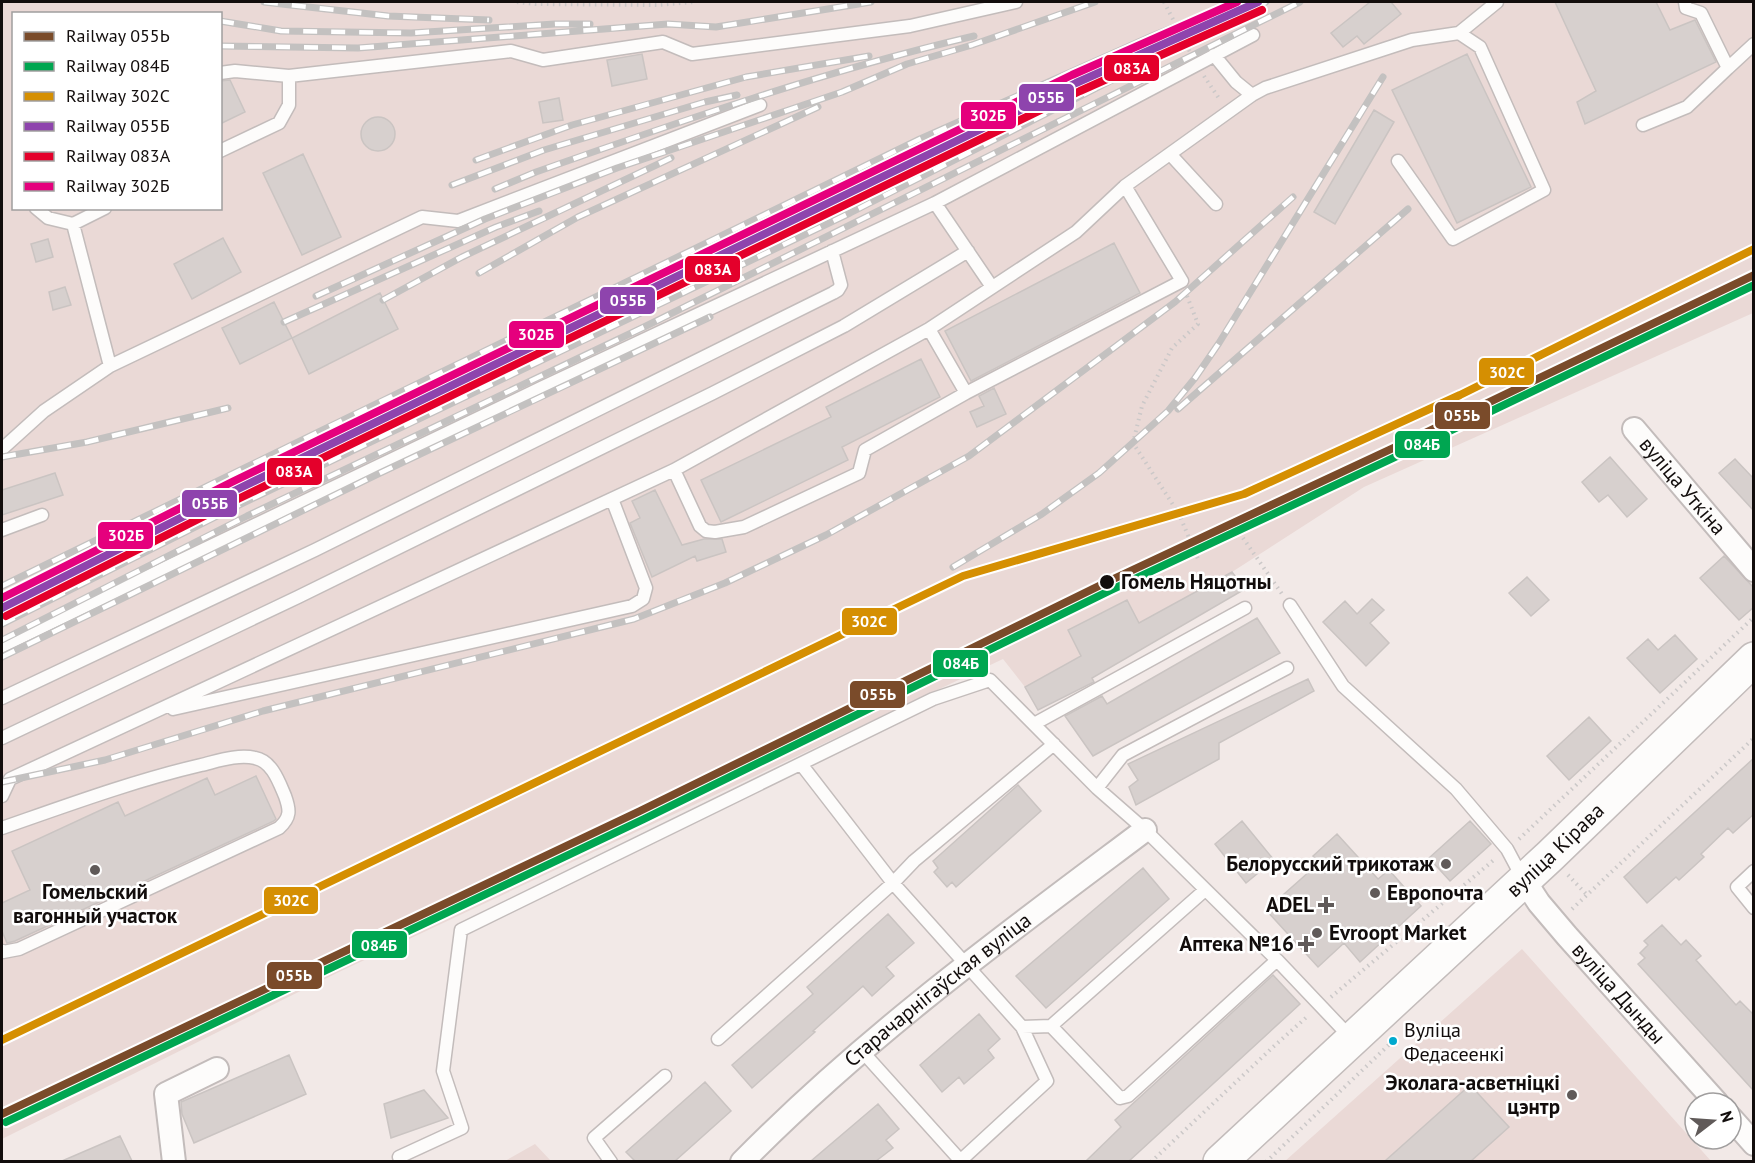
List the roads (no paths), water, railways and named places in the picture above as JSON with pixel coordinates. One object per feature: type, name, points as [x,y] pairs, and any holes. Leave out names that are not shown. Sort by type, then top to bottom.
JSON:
[{"type":"main road","name":"вуліца Кірава","points":[[1220,1161],[1524,880],[1754,659]]},
{"type":"street","name":"вуліца Уткіна","points":[[1634,429],[1754,570]]},
{"type":"street","name":"Старачарнігаўская вуліца","points":[[742,1161],[861,1050],[965,965],[1145,830]]},
{"type":"street","name":"вуліца Дынды","points":[[1524,880],[1539,903],[1567,936],[1706,1091]]},
{"type":"street","points":[[174,1161],[166,1094],[217,1069]]},
{"type":"street","points":[[1743,1132],[1754,1144]]},
{"type":"lane","points":[[222,73],[235,71],[289,76],[511,51],[543,60],[663,42],[692,54],[910,26],[1016,2]]},
{"type":"lane","points":[[2,795],[10,779],[674,470],[929,329],[1076,232],[1125,186],[1265,88],[1412,40],[1459,33],[1497,2]]},
{"type":"lane","points":[[1685,2],[1686,8],[1701,13],[1728,68]]},
{"type":"lane","points":[[1398,161],[1453,240],[1545,190],[1480,47],[1459,33]]},
{"type":"lane","points":[[2,646],[540,388],[935,203],[1253,35]]},
{"type":"lane","points":[[1643,126],[1687,107],[1754,44]]},
{"type":"lane","points":[[1214,55],[1236,82],[1252,95]]},
{"type":"lane","points":[[222,150],[279,123],[289,105],[289,76]]},
{"type":"lane","points":[[2,449],[44,411],[110,366],[422,218],[458,221],[760,105]]},
{"type":"lane","points":[[1170,154],[1216,204]]},
{"type":"lane","points":[[674,470],[700,526],[706,531],[715,532],[744,526],[859,473],[865,450],[966,393],[1182,281],[1125,186]]},
{"type":"lane","points":[[935,203],[992,287]]},
{"type":"lane","points":[[38,210],[48,218],[73,224],[101,210]]},
{"type":"lane","points":[[73,224],[110,366]]},
{"type":"lane","points":[[2,698],[325,544],[833,293],[841,285],[832,251]]},
{"type":"lane","points":[[2,738],[308,592],[713,393],[844,326],[968,251]]},
{"type":"lane","points":[[929,329],[966,393]]},
{"type":"lane","points":[[148,715],[632,606],[643,599],[646,588],[612,499]]},
{"type":"lane","points":[[2,530],[42,515]]},
{"type":"lane","points":[[1290,604],[1343,686],[1456,789],[1507,849],[1524,880]]},
{"type":"lane","points":[[1034,724],[1245,608]]},
{"type":"lane","points":[[1097,788],[1123,755],[1287,668]]},
{"type":"lane","points":[[399,1157],[462,1128],[443,1071],[461,930],[933,699],[990,680],[1097,788],[1145,830],[1277,960],[1352,1040]]},
{"type":"lane","points":[[718,1039],[893,883],[914,861],[1054,744]]},
{"type":"lane","points":[[2,828],[155,776],[242,757],[257,758],[268,765],[279,781],[289,806],[286,821],[279,828],[19,949],[2,951]]},
{"type":"lane","points":[[801,764],[893,883],[1022,1027],[1047,1081],[959,1161],[861,1050]]},
{"type":"lane","points":[[1754,871],[1737,887],[1754,908]]},
{"type":"lane","points":[[1022,1027],[1051,1026],[1204,890]]},
{"type":"lane","points":[[1051,1026],[1120,1098],[1128,1096],[1277,960]]},
{"type":"lane","points":[[611,1161],[594,1138],[665,1076]]},
{"type":"railway","points":[[264,2],[388,16],[489,20]]},
{"type":"railway","points":[[222,46],[358,48],[668,24],[716,27],[871,2]]},
{"type":"railway","points":[[316,296],[485,219],[617,168],[842,92],[907,64],[972,45],[1095,2]]},
{"type":"railway","points":[[2,586],[920,139],[1152,36],[1236,2]]},
{"type":"railway","points":[[2,624],[241,504],[850,213],[1266,2]]},
{"type":"railway","points":[[2,640],[247,516],[644,327],[1300,2]]},
{"type":"railway","points":[[222,21],[281,31],[411,33],[590,24]]},
{"type":"railway","points":[[495,189],[536,172],[754,98],[863,65],[974,36]]},
{"type":"railway","points":[[476,160],[572,125],[746,77],[869,56]]},
{"type":"railway","points":[[953,567],[1042,514],[1099,473],[1168,411],[1219,343],[1383,77]]},
{"type":"railway","points":[[452,185],[544,150],[705,102],[737,95]]},
{"type":"railway","points":[[479,273],[578,217],[818,107]]},
{"type":"railway","points":[[383,300],[462,257],[671,158]]},
{"type":"railway","points":[[2,782],[105,760],[263,711],[634,619],[725,583],[826,535],[969,456],[1175,302],[1293,197]]},
{"type":"railway","points":[[1178,409],[1408,209]]},
{"type":"railway","points":[[284,322],[496,227],[539,211]]},
{"type":"railway","points":[[2,657],[380,473],[710,317]]},
{"type":"railway","points":[[2,457],[87,442],[228,408]]},
{"type":"rail line","name":"302Б","points":[[2,598],[232,482],[1072,75],[1237,2]]},
{"type":"rail line","name":"055Б","points":[[2,608],[236,490],[1076,83],[1258,2]]},
{"type":"rail line","name":"083А","points":[[6,616],[240,498],[1080,91],[1262,10]]},
{"type":"rail line","name":"302С","points":[[2,1040],[963,576],[1244,494],[1460,395],[1754,249]]},
{"type":"rail line","name":"055Ь","points":[[2,1114],[640,811],[1107,582],[1754,275]]},
{"type":"rail line","name":"084Б","points":[[6,1122],[644,819],[1111,590],[1754,285]]},
{"type":"place","name":"Гомель Няцотны","points":[[1107,582]]},
{"type":"place","name":"Белорусский трикотаж","points":[[1446,864]]},
{"type":"place","name":"Гомельский вагонный участок","points":[[95,870]]},
{"type":"place","name":"Европочта","points":[[1375,893]]},
{"type":"place","name":"ADEL","points":[[1326,905]]},
{"type":"place","name":"Evroopt Market","points":[[1317,933]]},
{"type":"place","name":"Аптека №16","points":[[1306,944]]},
{"type":"place","name":"Вуліца Федасеенкі","points":[[1393,1041]]},
{"type":"place","name":"Эколага-асветніцкі цэнтр","points":[[1572,1095]]}]
